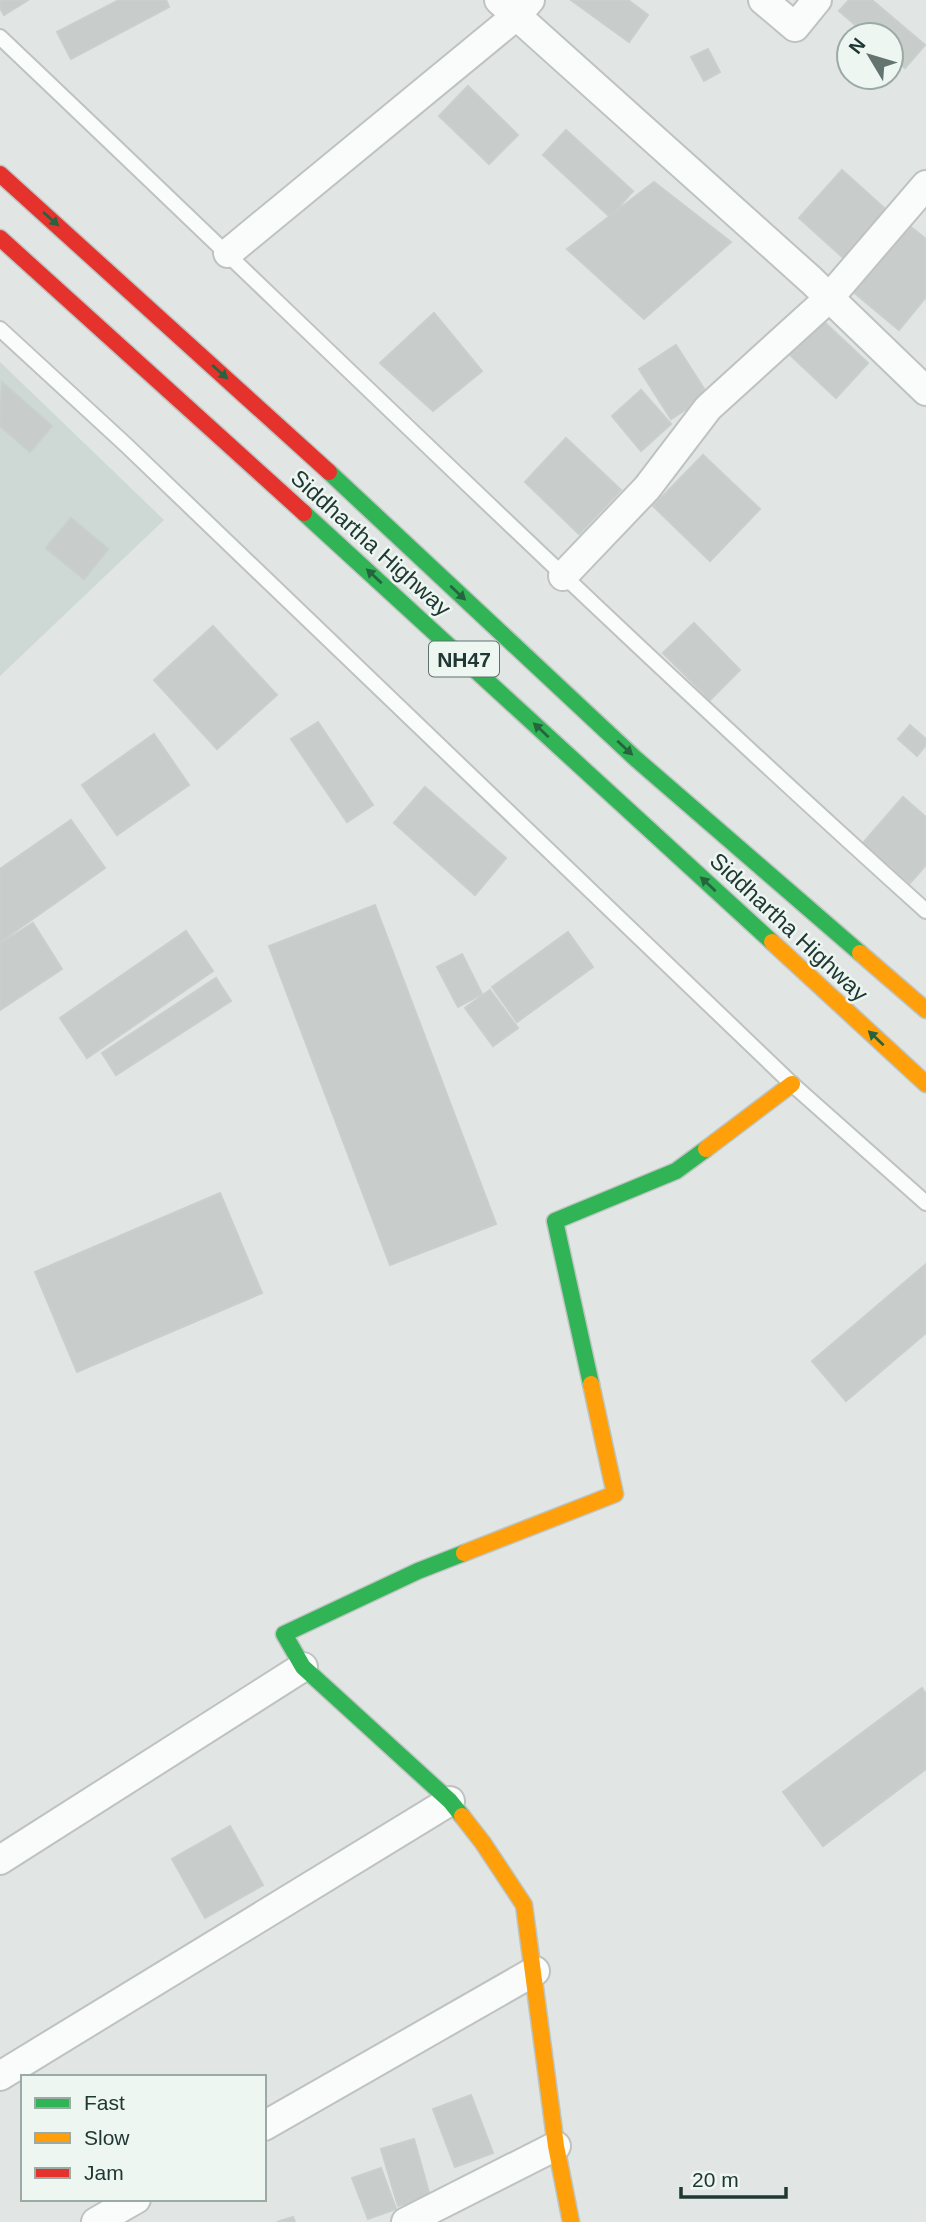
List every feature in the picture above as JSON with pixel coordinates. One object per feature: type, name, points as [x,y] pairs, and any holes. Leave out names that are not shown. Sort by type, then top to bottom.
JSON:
[{"type":"main road","name":"Siddhartha Highway","points":[[0,174],[252,400],[636,759],[926,1010]]},
{"type":"main road","name":"Siddhartha Highway","points":[[0,238],[366,569],[926,1084]]},
{"type":"main road","points":[[571,2222],[556,2146],[524,1905],[484,1843],[450,1801],[303,1667],[284,1634],[418,1571],[615,1494],[555,1221],[676,1171],[792,1084]]},
{"type":"street","points":[[763,0],[795,27],[817,0]]},
{"type":"street","points":[[228,253],[515,5],[811,280],[926,391]]},
{"type":"street","points":[[563,576],[647,488],[708,408],[828,299],[926,185]]},
{"type":"street","points":[[0,1860],[303,1667]]},
{"type":"street","points":[[0,2076],[450,1801]]},
{"type":"street","points":[[266,2125],[534,1971]]},
{"type":"street","points":[[406,2222],[556,2146]]},
{"type":"street","points":[[96,2222],[133,2201]]},
{"type":"lane","points":[[0,37],[563,576],[926,911]]},
{"type":"lane","points":[[0,330],[125,444],[792,1084],[926,1203]]},
{"type":"shaded area","points":[[0,362],[164,520],[0,676]]},
{"type":"building","points":[[0,0],[28,0],[4,15]]},
{"type":"building","points":[[119,0],[166,0],[169,7],[71,59],[57,32]]},
{"type":"building","points":[[571,0],[628,0],[648,15],[629,42]]},
{"type":"building","points":[[849,0],[872,0],[897,21],[851,21],[839,11]]},
{"type":"building","points":[[905,28],[925,45],[905,68]]},
{"type":"building","points":[[708,49],[720,72],[704,81],[691,57]]},
{"type":"building","points":[[468,86],[518,135],[489,164],[439,116]]},
{"type":"building","points":[[566,130],[633,191],[610,217],[543,155]]},
{"type":"building","points":[[842,170],[892,215],[849,263],[799,218]]},
{"type":"building","points":[[654,182],[731,242],[644,319],[567,249]]},
{"type":"building","points":[[906,223],[926,239],[926,297],[899,330],[851,290]]},
{"type":"building","points":[[434,313],[482,371],[433,411],[380,363]]},
{"type":"building","points":[[821,319],[868,363],[836,398],[789,354]]},
{"type":"building","points":[[676,345],[708,395],[671,419],[639,369]]},
{"type":"building","points":[[2,382],[52,426],[30,452],[0,426]]},
{"type":"building","points":[[641,390],[671,424],[641,451],[612,416]]},
{"type":"building","points":[[566,438],[621,490],[579,534],[525,482]]},
{"type":"building","points":[[703,455],[760,509],[710,561],[653,506]]},
{"type":"building","points":[[71,518],[108,549],[84,579],[46,548]]},
{"type":"building","points":[[694,623],[740,670],[710,700],[663,653]]},
{"type":"building","points":[[213,626],[277,695],[217,749],[154,680]]},
{"type":"building","points":[[318,722],[373,805],[347,822],[291,739]]},
{"type":"building","points":[[910,725],[926,739],[926,745],[917,756],[898,739]]},
{"type":"building","points":[[154,734],[189,785],[117,835],[82,785]]},
{"type":"building","points":[[425,787],[506,858],[475,895],[394,823]]},
{"type":"building","points":[[903,797],[926,817],[926,865],[910,883],[863,843]]},
{"type":"building","points":[[71,820],[105,868],[0,942],[0,869]]},
{"type":"building","points":[[375,905],[496,1224],[390,1265],[269,946]]},
{"type":"building","points":[[33,923],[62,969],[0,1010],[0,944]]},
{"type":"building","points":[[186,931],[213,971],[87,1058],[60,1018]]},
{"type":"building","points":[[568,932],[593,967],[517,1022],[492,987]]},
{"type":"building","points":[[462,954],[482,994],[458,1007],[437,967]]},
{"type":"building","points":[[216,978],[231,1001],[116,1075],[102,1053]]},
{"type":"building","points":[[490,990],[518,1028],[493,1046],[465,1008]]},
{"type":"building","points":[[220,1193],[262,1293],[77,1372],[35,1272]]},
{"type":"building","points":[[926,1264],[926,1333],[846,1401],[812,1361]]},
{"type":"building","points":[[922,1688],[926,1694],[926,1769],[823,1846],[783,1792]]},
{"type":"building","points":[[230,1826],[263,1885],[205,1918],[172,1859]]},
{"type":"building","points":[[471,2095],[493,2153],[455,2167],[433,2109]]},
{"type":"building","points":[[414,2139],[430,2196],[398,2206],[381,2149]]},
{"type":"building","points":[[381,2168],[396,2209],[368,2219],[352,2178]]},
{"type":"building","points":[[293,2217],[295,2222],[277,2222]]},
{"type":"traffic: fast","points":[[329,472],[636,759],[860,953]]},
{"type":"traffic: fast","points":[[304,513],[772,942]]},
{"type":"traffic: fast","points":[[591,1384],[555,1221],[676,1171],[706,1149]]},
{"type":"traffic: fast","points":[[462,1816],[450,1801],[303,1667],[284,1634],[418,1571],[464,1553]]},
{"type":"traffic: slow","points":[[772,942],[926,1084]]},
{"type":"traffic: slow","points":[[860,953],[926,1010]]},
{"type":"traffic: slow","points":[[706,1149],[792,1084]]},
{"type":"traffic: slow","points":[[464,1553],[615,1494],[591,1384]]},
{"type":"traffic: slow","points":[[462,1816],[524,1905],[556,2146],[571,2222]]},
{"type":"traffic: jam","points":[[0,174],[329,472]]},
{"type":"traffic: jam","points":[[0,238],[304,513]]}]
